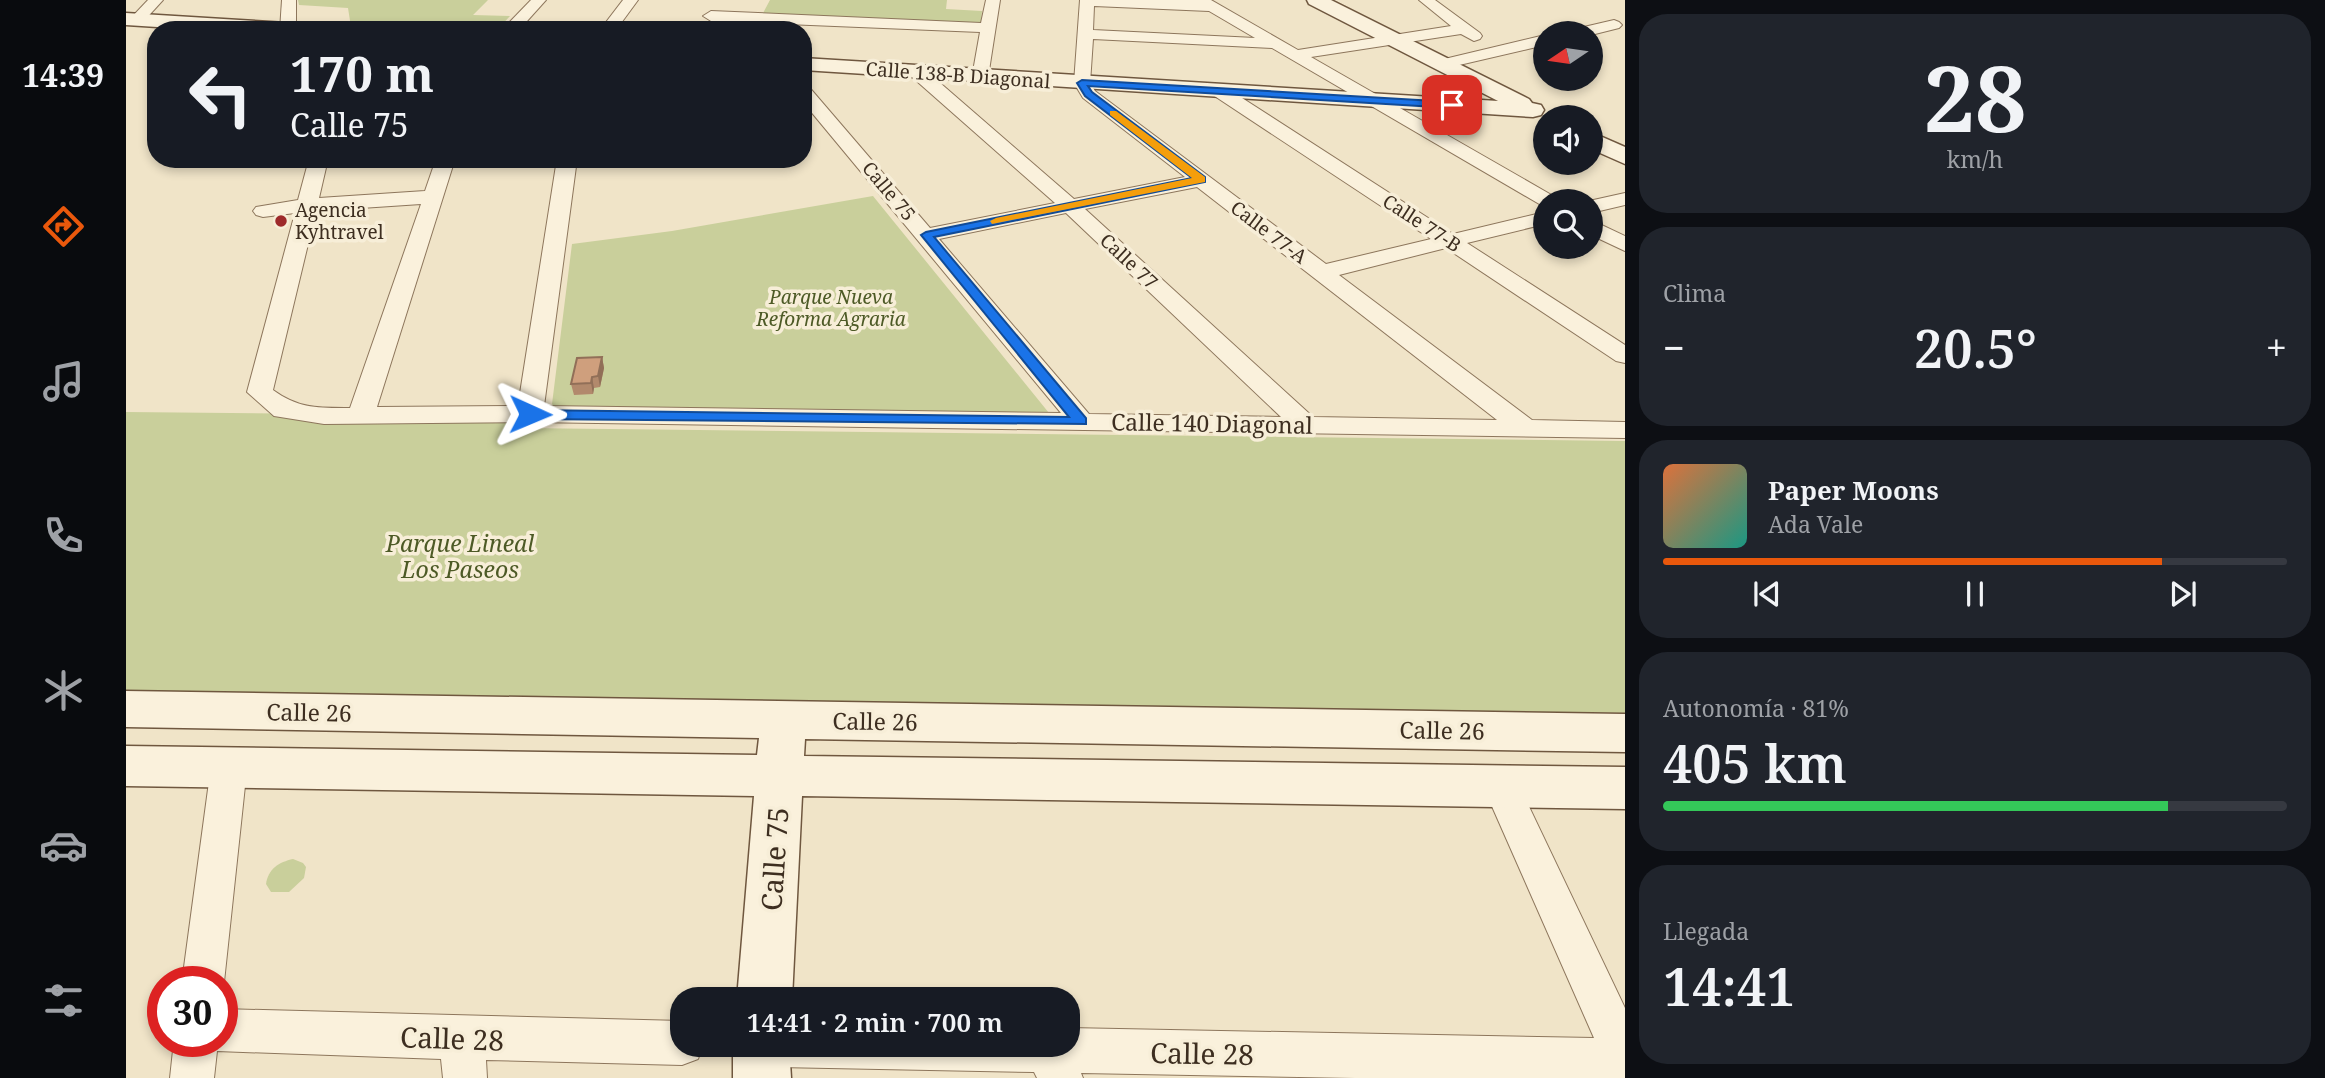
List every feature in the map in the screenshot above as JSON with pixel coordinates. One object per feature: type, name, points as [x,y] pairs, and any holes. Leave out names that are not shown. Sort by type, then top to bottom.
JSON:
[{"type":"street","points":[[130,22],[156,0]]},
{"type":"street","points":[[288,21],[289,0]]},
{"type":"street","points":[[519,21],[539,0]]},
{"type":"street","points":[[615,21],[631,0]]},
{"type":"street","points":[[708,21],[721,0]]},
{"type":"street","points":[[801,20],[810,0]]},
{"type":"street","points":[[981,73],[993,0]]},
{"type":"street","points":[[1317,0],[1533,110]]},
{"type":"street","points":[[1426,0],[1497,51]]},
{"type":"street","points":[[1082,79],[1087,1],[1206,3],[1533,192]]},
{"type":"street","points":[[770,21],[989,28]]},
{"type":"street","points":[[1603,27],[1614,25]]},
{"type":"street","points":[[1295,55],[1464,29]]},
{"type":"street","points":[[1086,34],[1276,44]]},
{"type":"street","points":[[1442,64],[1533,43]]},
{"type":"street","name":"Calle 138-B Diagonal","points":[[812,59],[981,73],[1363,95],[1533,113]]},
{"type":"street","name":"Calle 138-B Diagonal","points":[[812,65],[918,73],[981,73]]},
{"type":"street","name":"Calle 77","points":[[918,73],[1070,206],[1306,425]]},
{"type":"street","name":"Calle 138-B Diagonal","points":[[1082,79],[1219,91],[1509,98]]},
{"type":"street","name":"Calle 77-A","points":[[1082,79],[1089,94],[1527,429]]},
{"type":"street","name":"Calle 77-B","points":[[1219,91],[1625,356]]},
{"type":"street","name":"Calle 75","points":[[812,102],[1081,421]]},
{"type":"street","points":[[1603,145],[1624,155]]},
{"type":"street","points":[[307,205],[317,168]]},
{"type":"street","points":[[361,415],[443,168]]},
{"type":"street","points":[[530,414],[566,168]]},
{"type":"street","points":[[926,235],[1201,180]]},
{"type":"street","points":[[263,211],[307,205],[433,197]]},
{"type":"street","points":[[1603,204],[1625,199]]},
{"type":"street","name":"Calle 140 Diagonal","points":[[307,205],[260,392],[284,410],[324,416],[530,414],[1625,430]]},
{"type":"street","points":[[1322,272],[1533,221]]},
{"type":"street","points":[[1603,233],[1625,245]]},
{"type":"street","name":"Calle 26","points":[[126,709],[1625,733]]},
{"type":"street","name":"Calle 75","points":[[765,987],[783,719]]},
{"type":"street","points":[[126,765],[1625,788]]},
{"type":"street","points":[[205,966],[229,767]]},
{"type":"street","points":[[1501,786],[1625,1059]]},
{"type":"street","name":"Calle 28","points":[[238,1033],[463,1058],[670,1044]]},
{"type":"street","points":[[192,1078],[194,1057]]},
{"type":"street","points":[[761,1057],[762,1078]]},
{"type":"street","name":"Calle 28","points":[[952,1057],[1054,1064],[1354,1067],[1625,1059]]},
{"type":"green space","points":[[298,0],[488,0],[473,15],[510,16],[505,21],[350,21],[348,8],[299,5]]},
{"type":"green space","points":[[770,0],[947,0],[946,9],[982,11],[981,23],[975,24],[762,15]]},
{"type":"green space","name":"Parque Nueva Reforma Agraria","points":[[873,196],[1049,413],[554,407],[552,404],[572,244],[672,231]]},
{"type":"green space","name":"Parque Lineal Los Paseos","points":[[126,412],[518,416],[520,428],[1625,441],[1625,713],[126,693]]},
{"type":"green space","points":[[293,859],[306,867],[304,878],[289,892],[271,892],[266,884],[269,874],[279,864]]},
{"type":"building","points":[[602,357],[598,376],[592,377],[591,383],[571,384],[577,358]]},
{"type":"slow traffic","points":[[996,221],[1201,180],[1113,113]]},
{"type":"place","name":"Agencia Kyhtravel","points":[[281,221]]},
{"type":"route","points":[[530,414],[1081,421],[926,235],[1201,180],[1089,94],[1082,83],[1452,105]]}]
